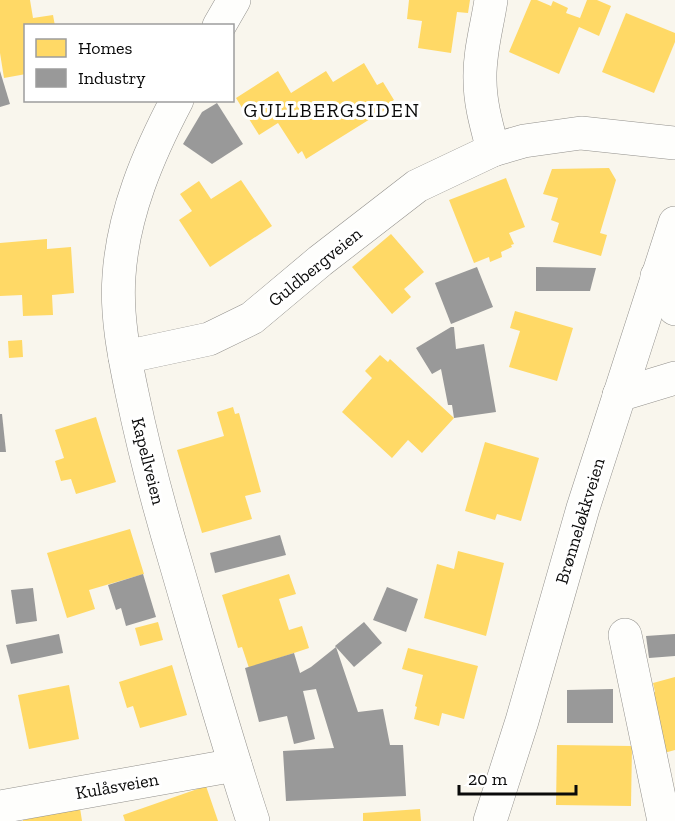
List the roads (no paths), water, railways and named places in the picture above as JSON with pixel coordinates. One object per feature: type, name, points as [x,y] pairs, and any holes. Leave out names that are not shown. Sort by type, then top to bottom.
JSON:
[{"type":"street","points":[[220,24],[234,0]]},
{"type":"street","points":[[491,0],[483,42],[480,80],[484,116],[493,150]]},
{"type":"street","name":"Kapellveien","points":[[176,102],[140,180],[124,231],[119,277],[119,315],[125,357],[150,475],[253,821]]},
{"type":"street","name":"Guldbergveien","points":[[125,357],[209,339],[252,318],[320,261],[417,186],[493,150],[524,141],[581,133],[675,143]]},
{"type":"street","name":"Brønneløkkveien","points":[[490,821],[522,721],[583,508],[675,223]]},
{"type":"street","points":[[657,276],[675,309]]},
{"type":"street","points":[[619,395],[675,378]]},
{"type":"street","points":[[625,635],[664,821]]},
{"type":"street","name":"Kulåsveien","points":[[0,807],[235,765]]},
{"type":"district","name":"GULLBERGSIDEN","points":[[332,110]]}]
